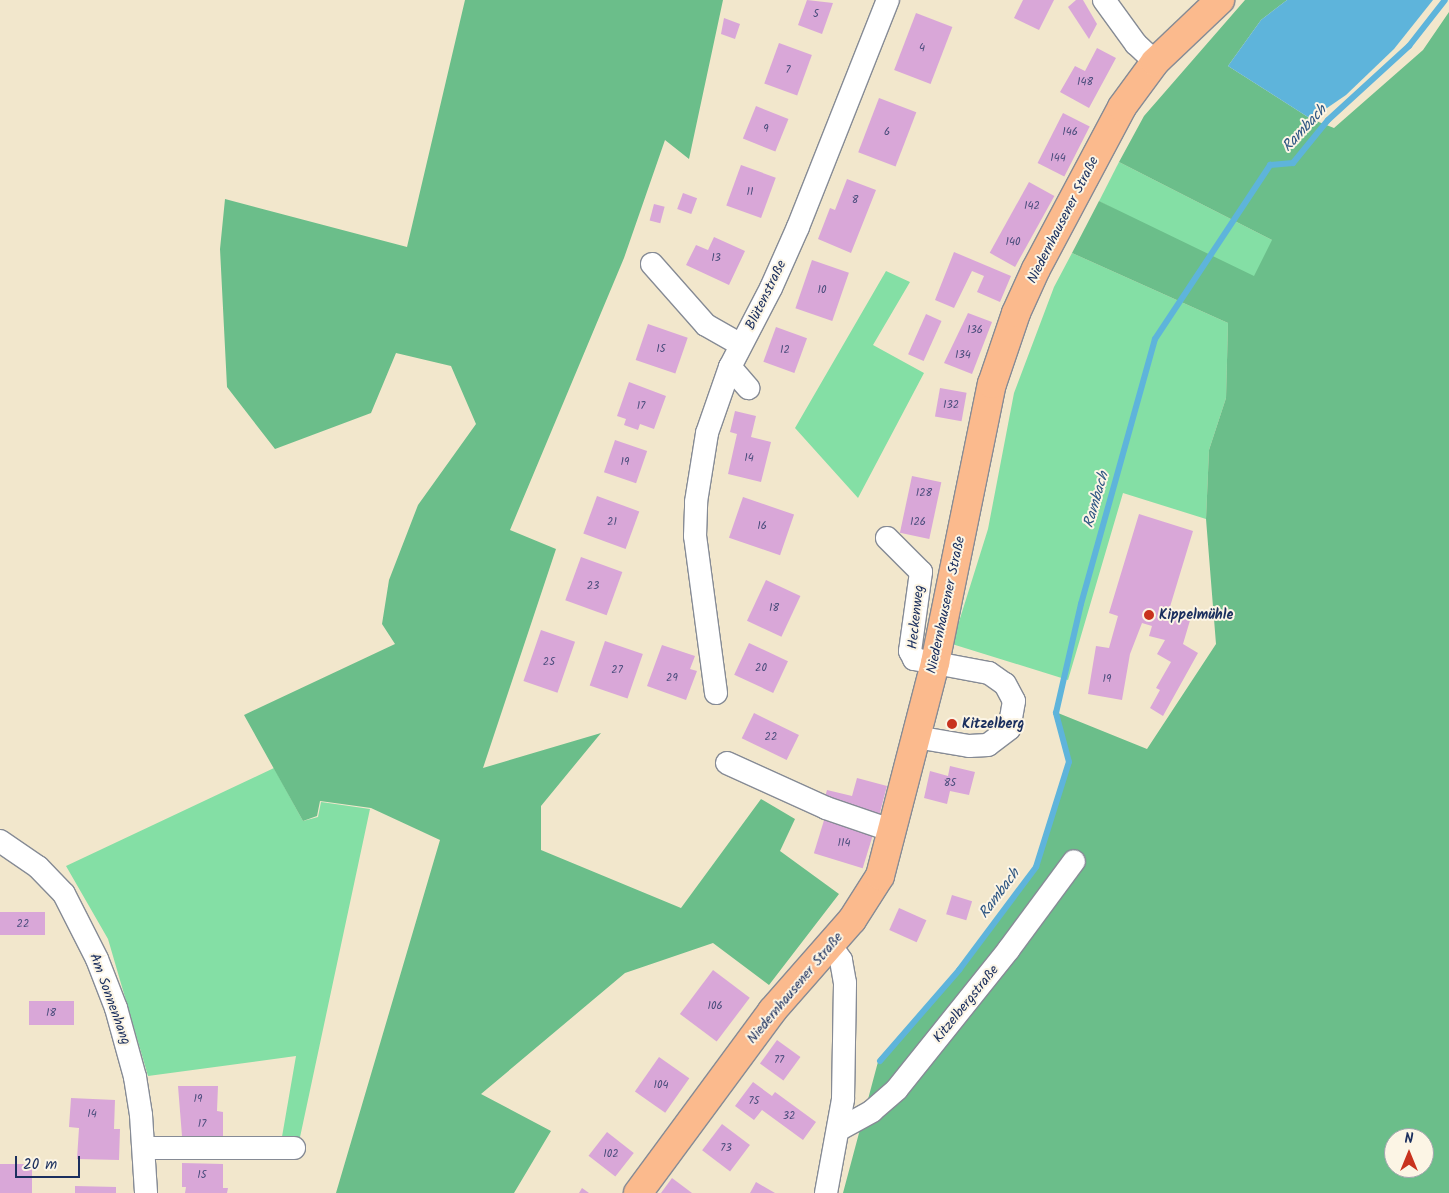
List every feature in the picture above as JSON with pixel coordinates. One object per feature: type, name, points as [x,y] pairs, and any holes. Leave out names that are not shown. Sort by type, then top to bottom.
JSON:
[{"type":"main road","name":"Niedernhausener Straße","points":[[638,1193],[772,1011],[830,944],[874,887],[885,863],[935,663],[984,417],[1003,348],[1036,269],[1122,107],[1155,62],[1200,11],[1220,0]]},
{"type":"street","name":"Blütenstraße","points":[[716,693],[695,536],[696,493],[707,433],[730,367],[771,288],[798,227],[888,0]]},
{"type":"street","points":[[1104,0],[1136,44],[1155,62]]},
{"type":"street","points":[[652,264],[706,325],[741,345]]},
{"type":"street","points":[[730,367],[748,388]]},
{"type":"street","name":"Heckenweg","points":[[886,538],[921,572],[910,651],[914,659],[935,663]]},
{"type":"street","points":[[916,737],[969,746],[988,746],[1004,736],[1013,720],[1014,701],[998,678],[935,663]]},
{"type":"street","points":[[726,763],[826,808],[893,830]]},
{"type":"street","name":"Am Sonnenhang","points":[[0,841],[38,867],[64,894],[97,959],[127,1045],[141,1116],[146,1193]]},
{"type":"street","name":"Kitzelbergstraße","points":[[840,1129],[872,1111],[897,1089],[1010,950],[1074,861]]},
{"type":"street","points":[[826,1193],[840,1129],[844,983],[841,960],[830,944]]},
{"type":"street","points":[[144,1148],[294,1148]]},
{"type":"green space","points":[[465,0],[723,0],[689,159],[665,140],[624,258],[510,530],[556,549],[483,768],[601,733],[541,806],[541,850],[681,908],[761,799],[795,819],[780,851],[839,894],[769,985],[713,943],[625,973],[481,1094],[551,1131],[514,1193],[336,1193],[440,840],[371,808],[320,801],[317,816],[303,821],[244,715],[395,644],[382,624],[389,580],[418,505],[476,424],[451,366],[396,353],[371,413],[275,449],[227,387],[220,249],[225,199],[407,247]]},
{"type":"green space","points":[[1245,0],[1287,0],[1261,20],[1228,66],[1311,119],[1334,128],[1423,50],[1449,12],[1449,1193],[843,1193],[879,1058],[961,970],[1038,867],[1071,761],[1058,713],[1147,749],[1216,644],[1206,519],[1209,450],[1226,398],[1228,323],[1072,253],[1099,201],[1254,276],[1272,240],[1119,162],[1144,116]]},
{"type":"green space","points":[[1119,162],[1273,241],[1253,280],[1099,201]]},
{"type":"green space","points":[[1072,253],[1228,323],[1226,398],[1209,450],[1206,519],[1123,493],[1068,680],[952,644],[988,529],[1014,393],[1054,287]]},
{"type":"green space","points":[[886,271],[910,282],[873,345],[924,373],[858,498],[795,428]]},
{"type":"green space","points":[[274,768],[303,821],[318,817],[321,802],[370,809],[296,1156],[279,1154],[296,1056],[148,1076],[108,939],[66,866]]},
{"type":"water","points":[[1287,0],[1433,0],[1394,49],[1346,95],[1311,119],[1228,66],[1261,20]]},
{"type":"building","points":[[807,0],[833,3],[822,34],[798,25]]},
{"type":"building","points":[[1023,0],[1054,0],[1039,30],[1014,18]]},
{"type":"building","points":[[1076,0],[1083,0],[1097,24],[1089,39],[1068,7]]},
{"type":"building","points":[[916,13],[952,27],[931,84],[894,70]]},
{"type":"building","points":[[724,18],[740,24],[735,39],[721,34]]},
{"type":"building","points":[[779,43],[812,55],[797,95],[764,83]]},
{"type":"building","points":[[1097,48],[1116,58],[1089,108],[1060,92],[1075,66],[1085,71]]},
{"type":"building","points":[[879,98],[916,112],[896,166],[858,152]]},
{"type":"building","points":[[756,106],[788,119],[775,152],[743,138]]},
{"type":"building","points":[[1063,113],[1090,127],[1064,177],[1038,163]]},
{"type":"building","points":[[741,165],[776,178],[761,218],[726,205]]},
{"type":"building","points":[[847,179],[876,190],[851,253],[818,239],[830,208],[835,210]]},
{"type":"building","points":[[1029,182],[1054,196],[1015,267],[990,253]]},
{"type":"building","points":[[683,193],[697,198],[691,214],[677,209]]},
{"type":"building","points":[[654,204],[665,207],[660,223],[650,220]]},
{"type":"building","points":[[714,237],[745,251],[729,285],[686,265],[696,245],[708,250]]},
{"type":"building","points":[[954,252],[1011,276],[1000,302],[977,292],[984,276],[972,271],[954,308],[935,300]]},
{"type":"building","points":[[812,260],[849,273],[832,321],[795,308]]},
{"type":"building","points":[[968,313],[992,322],[972,374],[944,363]]},
{"type":"building","points":[[926,314],[942,321],[924,361],[908,354]]},
{"type":"building","points":[[648,324],[688,338],[675,374],[636,360]]},
{"type":"building","points":[[776,327],[807,338],[794,373],[763,362]]},
{"type":"building","points":[[629,382],[666,396],[654,429],[640,424],[638,430],[624,425],[626,419],[617,416]]},
{"type":"building","points":[[940,388],[967,393],[962,421],[935,417]]},
{"type":"building","points":[[735,411],[756,416],[751,437],[771,442],[761,482],[728,474],[737,434],[730,432]]},
{"type":"building","points":[[615,440],[647,451],[636,483],[604,472]]},
{"type":"building","points":[[912,476],[941,482],[929,539],[900,533]]},
{"type":"building","points":[[597,496],[639,511],[626,549],[583,534]]},
{"type":"building","points":[[743,497],[794,515],[780,555],[729,538]]},
{"type":"building","name":"Kippelmühle","points":[[1139,514],[1193,531],[1169,610],[1191,617],[1183,644],[1198,653],[1163,716],[1150,708],[1160,690],[1156,688],[1171,662],[1157,654],[1165,640],[1149,636],[1152,626],[1142,623],[1130,654],[1122,700],[1088,694],[1096,646],[1109,648],[1118,616],[1109,613]]},
{"type":"building","points":[[581,557],[622,572],[607,615],[565,600]]},
{"type":"building","points":[[766,580],[800,596],[781,637],[747,621]]},
{"type":"building","points":[[541,630],[575,642],[557,693],[523,681]]},
{"type":"building","points":[[605,641],[643,654],[628,698],[590,685]]},
{"type":"building","points":[[749,643],[788,661],[773,693],[734,675]]},
{"type":"building","points":[[662,645],[695,656],[690,669],[697,671],[686,700],[647,686]]},
{"type":"building","points":[[754,713],[799,735],[787,760],[742,738]]},
{"type":"building","points":[[950,766],[975,772],[969,795],[950,791],[947,804],[924,798],[930,771],[948,776]]},
{"type":"building","points":[[857,778],[887,786],[879,816],[824,801],[827,790],[852,796]]},
{"type":"building","points":[[825,817],[874,832],[863,868],[814,853]]},
{"type":"building","points":[[952,895],[972,901],[966,920],[946,914]]},
{"type":"building","points":[[899,908],[926,920],[917,942],[889,930]]},
{"type":"building","points":[[0,912],[45,912],[45,935],[0,935]]},
{"type":"building","points":[[713,970],[750,998],[717,1042],[680,1014]]},
{"type":"building","points":[[29,1001],[74,1001],[74,1025],[29,1025]]},
{"type":"building","points":[[777,1040],[800,1057],[783,1081],[760,1063]]},
{"type":"building","points":[[659,1057],[689,1078],[665,1113],[635,1091]]},
{"type":"building","points":[[753,1082],[772,1096],[775,1092],[816,1122],[803,1140],[762,1110],[754,1120],[735,1106]]},
{"type":"building","points":[[178,1086],[218,1086],[217,1111],[223,1112],[223,1137],[182,1136]]},
{"type":"building","points":[[71,1098],[115,1100],[114,1129],[120,1129],[119,1160],[77,1159],[79,1128],[69,1127]]},
{"type":"building","points":[[722,1124],[750,1145],[730,1171],[702,1150]]},
{"type":"building","points":[[607,1132],[634,1153],[615,1177],[589,1156]]},
{"type":"building","points":[[182,1163],[223,1164],[223,1188],[228,1188],[227,1193],[185,1193],[186,1187],[182,1187]]},
{"type":"building","points":[[0,1164],[32,1164],[32,1193],[0,1193]]},
{"type":"building","points":[[672,1178],[692,1193],[661,1193]]},
{"type":"building","points":[[756,1182],[775,1193],[750,1193]]},
{"type":"building","points":[[75,1186],[116,1187],[116,1193],[75,1193]]},
{"type":"building","points":[[582,1188],[589,1193],[579,1193]]},
{"type":"waterway","name":"Rambach","points":[[880,1061],[959,970],[1036,867],[1069,762],[1056,713],[1081,604],[1155,339],[1270,165],[1293,163],[1328,120],[1409,46],[1445,0]]},
{"type":"place","name":"Kippelmühle","points":[[1149,615]]},
{"type":"place","name":"Kitzelberg","points":[[952,724]]}]
